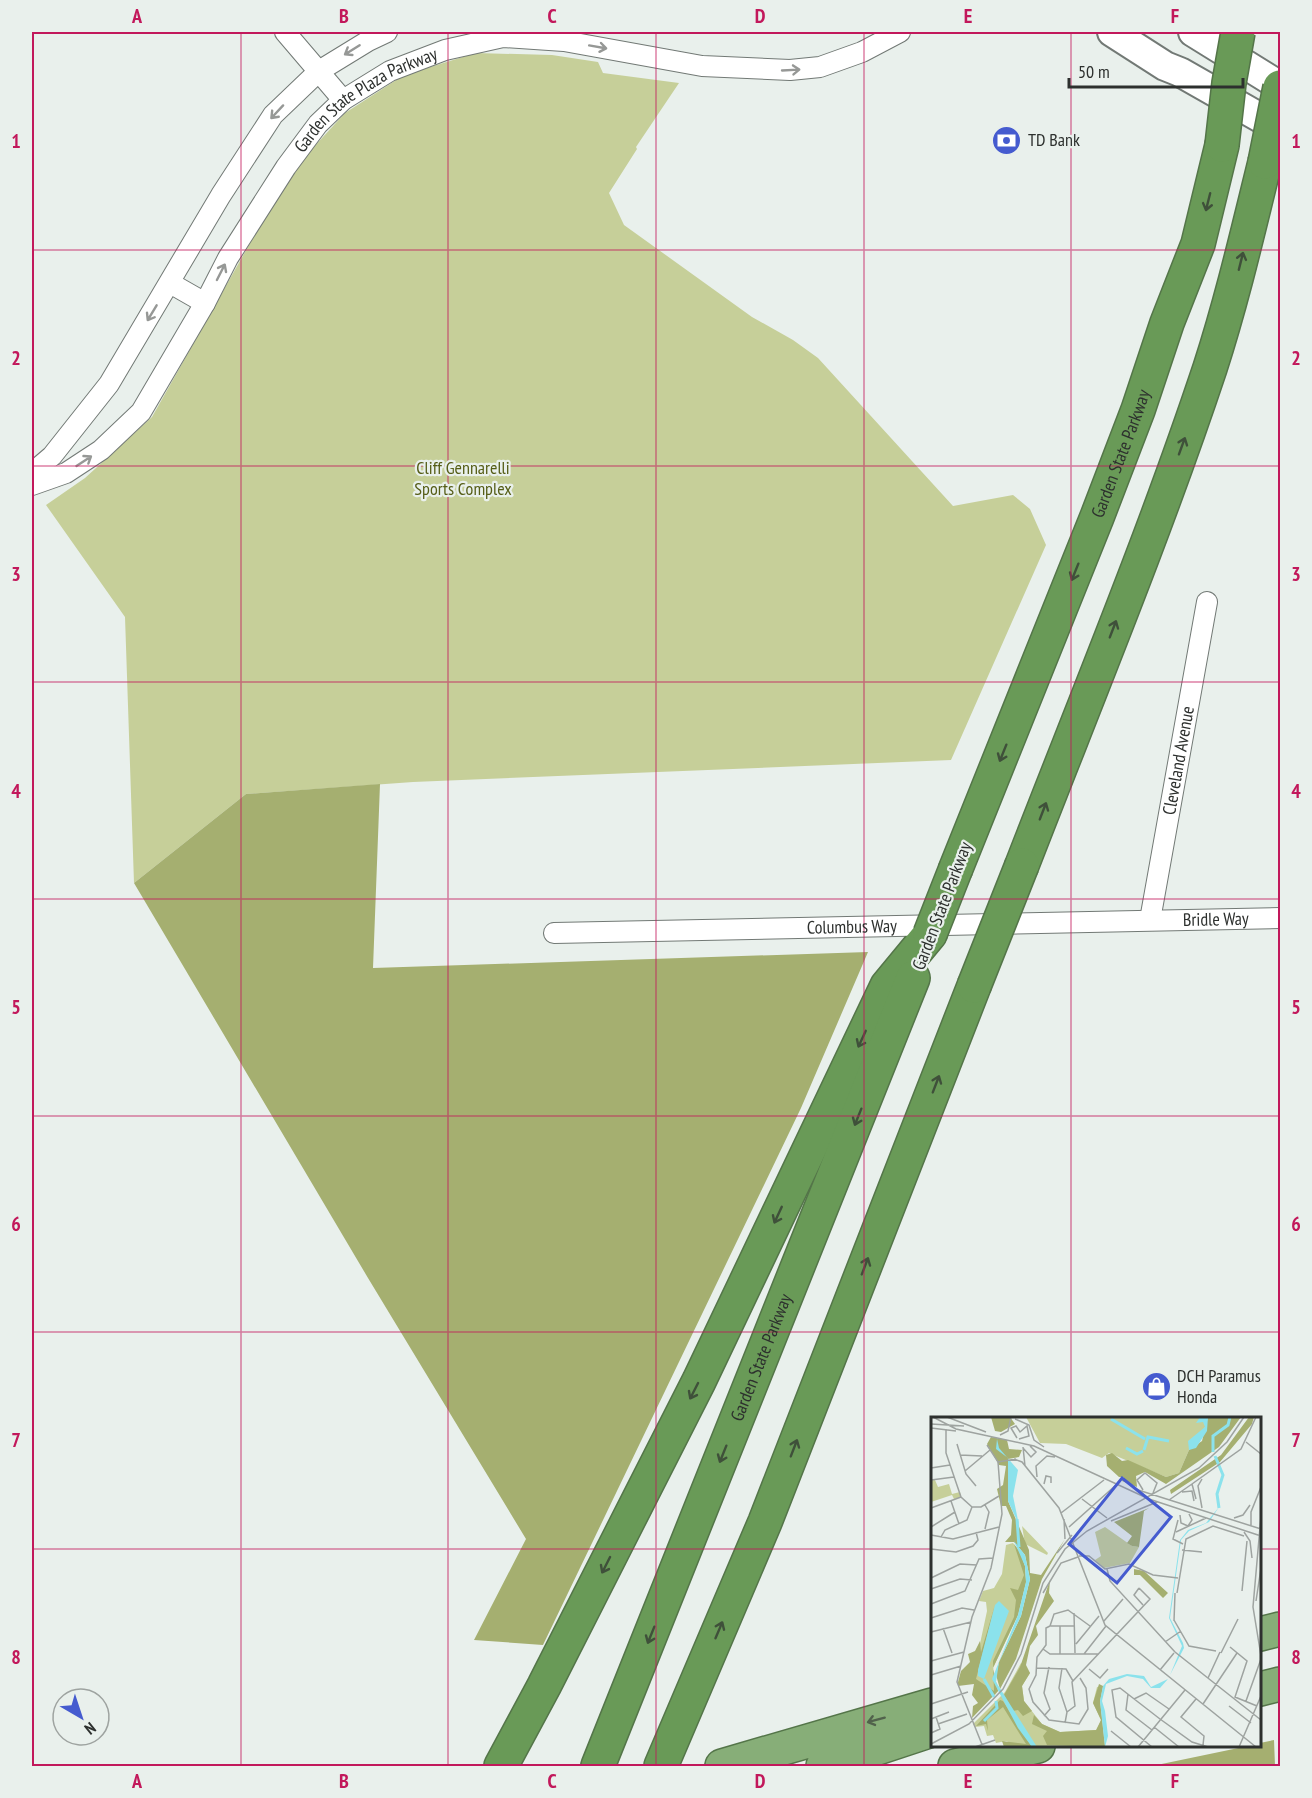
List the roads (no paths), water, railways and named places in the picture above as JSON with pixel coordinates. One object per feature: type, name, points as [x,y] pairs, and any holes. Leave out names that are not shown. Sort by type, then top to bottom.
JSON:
[{"type":"highway","name":"Garden State Parkway","points":[[604,1752],[899,985],[930,934],[1138,410],[1167,323],[1198,244],[1222,145],[1238,32]]},
{"type":"highway","points":[[661,1767],[765,1522],[1138,564],[1210,367],[1238,275],[1281,86]]},
{"type":"highway","points":[[501,1767],[899,985]]},
{"type":"highway","points":[[1261,1634],[1281,1629]]},
{"type":"highway","points":[[1261,1689],[1281,1684]]},
{"type":"highway","points":[[722,1767],[931,1706]]},
{"type":"highway","points":[[823,1767],[931,1731]]},
{"type":"highway","points":[[963,1765],[1034,1747]]},
{"type":"main road","points":[[1112,32],[1165,66],[1180,72],[1281,129]]},
{"type":"main road","points":[[1193,32],[1281,86]]},
{"type":"street","points":[[285,32],[343,100]]},
{"type":"street","points":[[32,473],[52,456],[109,384],[221,195],[273,115],[319,71],[387,32]]},
{"type":"street","name":"Garden State Plaza Parkway","points":[[32,485],[66,473],[101,450],[141,412],[205,303],[228,258],[286,167],[318,124],[343,100],[390,71],[445,50],[503,37],[564,41],[702,66],[790,70],[820,67],[862,52],[900,32]]},
{"type":"street","points":[[170,283],[205,303]]},
{"type":"street","name":"Cleveland Avenue","points":[[1150,920],[1207,602]]},
{"type":"street","name":"Bridle Way","points":[[1150,920],[1281,918]]},
{"type":"street","name":"Columbus Way","points":[[554,933],[1150,920]]},
{"type":"place","name":"TD Bank","points":[[1007,140]]},
{"type":"place","name":"DCH Paramus Honda","points":[[1156,1386]]},
{"type":"park label","name":"Cliff Gennarelli Sports Complex","points":[[463,478]]}]
